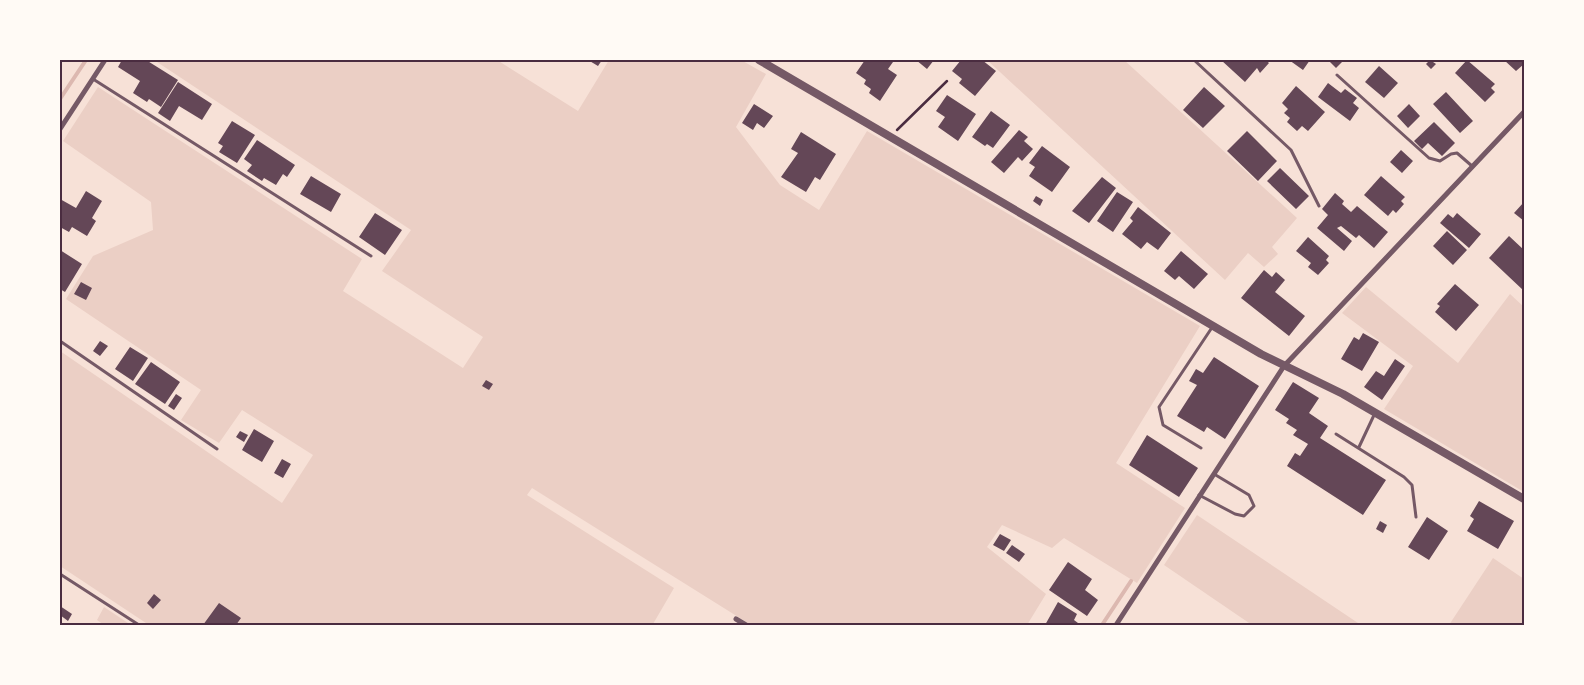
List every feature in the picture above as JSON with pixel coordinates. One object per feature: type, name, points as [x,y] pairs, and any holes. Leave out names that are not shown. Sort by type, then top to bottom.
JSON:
[{"type":"street","points":[[60,129],[105,60]]},
{"type":"street","points":[[759,60],[770,63],[893,138],[1213,326],[1284,366],[1306,375],[1375,413],[1524,499]]},
{"type":"street","points":[[1116,625],[1284,366],[1524,112]]},
{"type":"street","points":[[736,619],[746,625]]},
{"type":"lane","points":[[1194,60],[1291,150],[1319,206]]},
{"type":"lane","points":[[1337,75],[1429,158],[1440,161],[1451,154],[1457,154],[1472,167]]},
{"type":"lane","points":[[93,79],[371,256]]},
{"type":"lane","points":[[1201,448],[1163,425],[1159,408],[1213,326]]},
{"type":"lane","points":[[60,341],[217,449]]},
{"type":"lane","points":[[1359,446],[1375,413]]},
{"type":"lane","points":[[1336,434],[1359,446],[1404,477],[1412,485],[1416,517]]},
{"type":"lane","points":[[1199,495],[1235,514],[1244,516],[1254,506],[1249,495],[1213,474]]},
{"type":"lane","points":[[60,574],[139,625]]},
{"type":"path","points":[[893,138],[900,125],[947,80]]},
{"type":"shaded area","points":[[154,60],[497,60],[578,111],[609,60],[741,60],[766,74],[736,127],[780,185],[819,210],[867,131],[1200,326],[1116,463],[1185,508],[1137,583],[1064,538],[1052,548],[1002,525],[987,547],[1046,594],[1027,625],[751,625],[532,488],[527,495],[674,588],[653,624],[655,625],[149,625],[60,566],[60,351],[282,503],[313,455],[242,410],[219,443],[181,420],[201,390],[66,299],[93,256],[153,230],[151,202],[63,141],[98,87],[362,259],[343,291],[463,368],[483,337],[382,271],[411,230]]},
{"type":"shaded area","points":[[987,60],[1124,60],[1297,218],[1272,247],[1278,254],[1264,267],[1248,253],[1225,280]]},
{"type":"shaded area","points":[[1366,287],[1458,363],[1510,294],[1524,307],[1524,492],[1384,409],[1413,366],[1342,313]]},
{"type":"shaded area","points":[[1197,515],[1361,625],[1252,625],[1164,565]]},
{"type":"shaded area","points":[[1493,558],[1524,579],[1524,625],[1449,625]]},
{"type":"shaded area","points":[[104,607],[131,625],[104,625],[97,620]]},
{"type":"building","points":[[122,60],[146,60],[178,80],[161,107],[149,99],[147,102],[133,93],[140,81],[118,67]]},
{"type":"building","points":[[588,60],[602,60],[598,66]]},
{"type":"building","points":[[865,60],[889,60],[893,62],[888,69],[897,75],[880,101],[869,93],[871,89],[864,84],[866,80],[856,73]]},
{"type":"building","points":[[916,60],[934,60],[927,69]]},
{"type":"building","points":[[961,60],[982,60],[996,71],[975,96],[959,83],[962,79],[952,71]]},
{"type":"building","points":[[1221,60],[1266,60],[1269,63],[1260,73],[1257,68],[1245,82]]},
{"type":"building","points":[[1289,60],[1310,60],[1303,70]]},
{"type":"building","points":[[1328,60],[1344,60],[1336,68]]},
{"type":"building","points":[[1430,60],[1436,64],[1431,69],[1426,64]]},
{"type":"building","points":[[1467,60],[1495,84],[1491,88],[1495,92],[1485,102],[1455,73]]},
{"type":"building","points":[[1504,60],[1524,60],[1524,64],[1516,71]]},
{"type":"building","points":[[1379,66],[1398,83],[1384,98],[1365,82]]},
{"type":"building","points":[[178,82],[212,104],[202,120],[179,106],[170,121],[158,113]]},
{"type":"building","points":[[1328,83],[1341,93],[1345,89],[1357,98],[1353,103],[1359,108],[1350,121],[1318,97]]},
{"type":"building","points":[[1296,86],[1325,112],[1308,131],[1302,126],[1297,131],[1287,122],[1290,118],[1284,113],[1288,109],[1282,103]]},
{"type":"building","points":[[1204,87],[1225,106],[1203,128],[1183,110]]},
{"type":"building","points":[[1446,92],[1473,121],[1460,133],[1433,104]]},
{"type":"building","points":[[947,95],[976,114],[958,141],[938,127],[945,117],[936,111]]},
{"type":"building","points":[[754,104],[773,116],[764,128],[757,123],[753,130],[742,123]]},
{"type":"building","points":[[1409,104],[1420,116],[1408,128],[1397,116]]},
{"type":"building","points":[[991,111],[1010,125],[993,148],[987,144],[985,146],[972,137]]},
{"type":"building","points":[[232,121],[255,135],[237,163],[219,152],[223,146],[218,143]]},
{"type":"building","points":[[1434,122],[1455,143],[1442,156],[1428,143],[1422,149],[1414,141]]},
{"type":"building","points":[[1019,130],[1028,137],[1024,141],[1033,149],[1022,161],[1018,157],[1004,173],[991,162]]},
{"type":"building","points":[[1247,131],[1277,161],[1258,181],[1227,151]]},
{"type":"building","points":[[801,132],[836,154],[820,180],[815,177],[806,192],[781,177],[798,153],[791,149]]},
{"type":"building","points":[[257,140],[295,165],[287,177],[283,174],[276,185],[264,178],[262,181],[247,171],[252,165],[244,159]]},
{"type":"building","points":[[1042,146],[1070,167],[1052,192],[1029,176],[1035,167],[1029,163]]},
{"type":"building","points":[[1401,150],[1413,161],[1402,173],[1390,162]]},
{"type":"building","points":[[1280,168],[1309,196],[1296,209],[1267,181]]},
{"type":"building","points":[[311,176],[341,194],[331,212],[300,194]]},
{"type":"building","points":[[1381,176],[1405,197],[1401,201],[1404,204],[1396,213],[1393,210],[1388,216],[1364,195]]},
{"type":"building","points":[[1102,177],[1116,188],[1089,223],[1072,211]]},
{"type":"building","points":[[86,191],[102,201],[92,218],[96,221],[87,236],[72,227],[69,232],[60,227],[60,199],[76,208]]},
{"type":"building","points":[[1117,192],[1133,202],[1113,232],[1097,221]]},
{"type":"building","points":[[1335,193],[1344,201],[1342,204],[1351,212],[1357,206],[1388,232],[1374,248],[1359,235],[1356,238],[1341,226],[1337,228],[1352,241],[1344,251],[1317,228],[1328,215],[1322,209]]},
{"type":"building","points":[[1036,196],[1043,200],[1040,206],[1033,201]]},
{"type":"building","points":[[1524,202],[1524,221],[1514,213]]},
{"type":"building","points":[[1138,207],[1171,233],[1158,250],[1147,242],[1141,249],[1122,234],[1133,221],[1130,218]]},
{"type":"building","points":[[375,213],[402,230],[385,255],[359,237]]},
{"type":"building","points":[[1457,213],[1481,234],[1469,248],[1440,223],[1448,214],[1453,218]]},
{"type":"building","points":[[1447,231],[1467,250],[1453,265],[1433,246]]},
{"type":"building","points":[[1509,236],[1524,250],[1524,291],[1489,258]]},
{"type":"building","points":[[1308,237],[1329,256],[1326,260],[1329,263],[1318,275],[1308,267],[1311,263],[1296,251]]},
{"type":"building","points":[[60,250],[82,264],[65,292],[60,289]]},
{"type":"building","points":[[1181,251],[1208,274],[1194,289],[1179,276],[1175,280],[1164,271]]},
{"type":"building","points":[[1264,270],[1272,277],[1276,272],[1285,280],[1275,292],[1305,316],[1289,336],[1241,298]]},
{"type":"building","points":[[81,282],[92,288],[86,300],[74,294]]},
{"type":"building","points":[[1455,284],[1479,305],[1456,331],[1435,312],[1440,306],[1437,304]]},
{"type":"building","points":[[1363,333],[1379,342],[1362,371],[1341,359],[1354,337],[1359,340]]},
{"type":"building","points":[[100,341],[108,346],[100,356],[93,351]]},
{"type":"building","points":[[130,347],[148,358],[133,381],[115,369]]},
{"type":"building","points":[[1214,357],[1259,386],[1225,439],[1207,427],[1204,432],[1177,416],[1197,385],[1189,381],[1196,369],[1203,373]]},
{"type":"building","points":[[1395,359],[1405,366],[1382,400],[1364,387],[1376,371],[1384,376]]},
{"type":"building","points":[[151,362],[180,382],[165,404],[135,384]]},
{"type":"building","points":[[486,380],[493,384],[489,390],[482,386]]},
{"type":"building","points":[[1293,382],[1319,398],[1309,413],[1328,426],[1320,438],[1386,480],[1363,515],[1287,466],[1295,453],[1300,456],[1308,444],[1293,435],[1297,430],[1286,423],[1289,419],[1275,410]]},
{"type":"building","points":[[176,394],[182,398],[174,410],[168,406]]},
{"type":"building","points":[[254,429],[274,441],[262,462],[242,450]]},
{"type":"building","points":[[240,431],[248,435],[244,442],[236,437]]},
{"type":"building","points":[[1147,435],[1198,468],[1179,497],[1129,465]]},
{"type":"building","points":[[282,459],[291,464],[283,478],[274,473]]},
{"type":"building","points":[[1479,501],[1514,521],[1498,549],[1467,531],[1474,519],[1470,516]]},
{"type":"building","points":[[1427,517],[1448,531],[1429,560],[1408,547]]},
{"type":"building","points":[[1380,521],[1387,525],[1383,533],[1376,529]]},
{"type":"building","points":[[1000,534],[1011,540],[1004,551],[993,545]]},
{"type":"building","points":[[1012,545],[1025,554],[1019,562],[1006,553]]},
{"type":"building","points":[[1068,562],[1092,579],[1085,590],[1098,600],[1087,616],[1049,590]]},
{"type":"building","points":[[154,594],[161,600],[153,609],[147,603]]},
{"type":"building","points":[[1058,602],[1077,614],[1074,620],[1078,623],[1077,625],[1045,625]]},
{"type":"building","points":[[219,603],[241,618],[236,625],[203,625]]},
{"type":"building","points":[[60,606],[72,614],[68,621],[60,615]]},
{"type":"waterway","points":[[60,99],[86,60]]},
{"type":"waterway","points":[[1102,625],[1131,581]]}]
